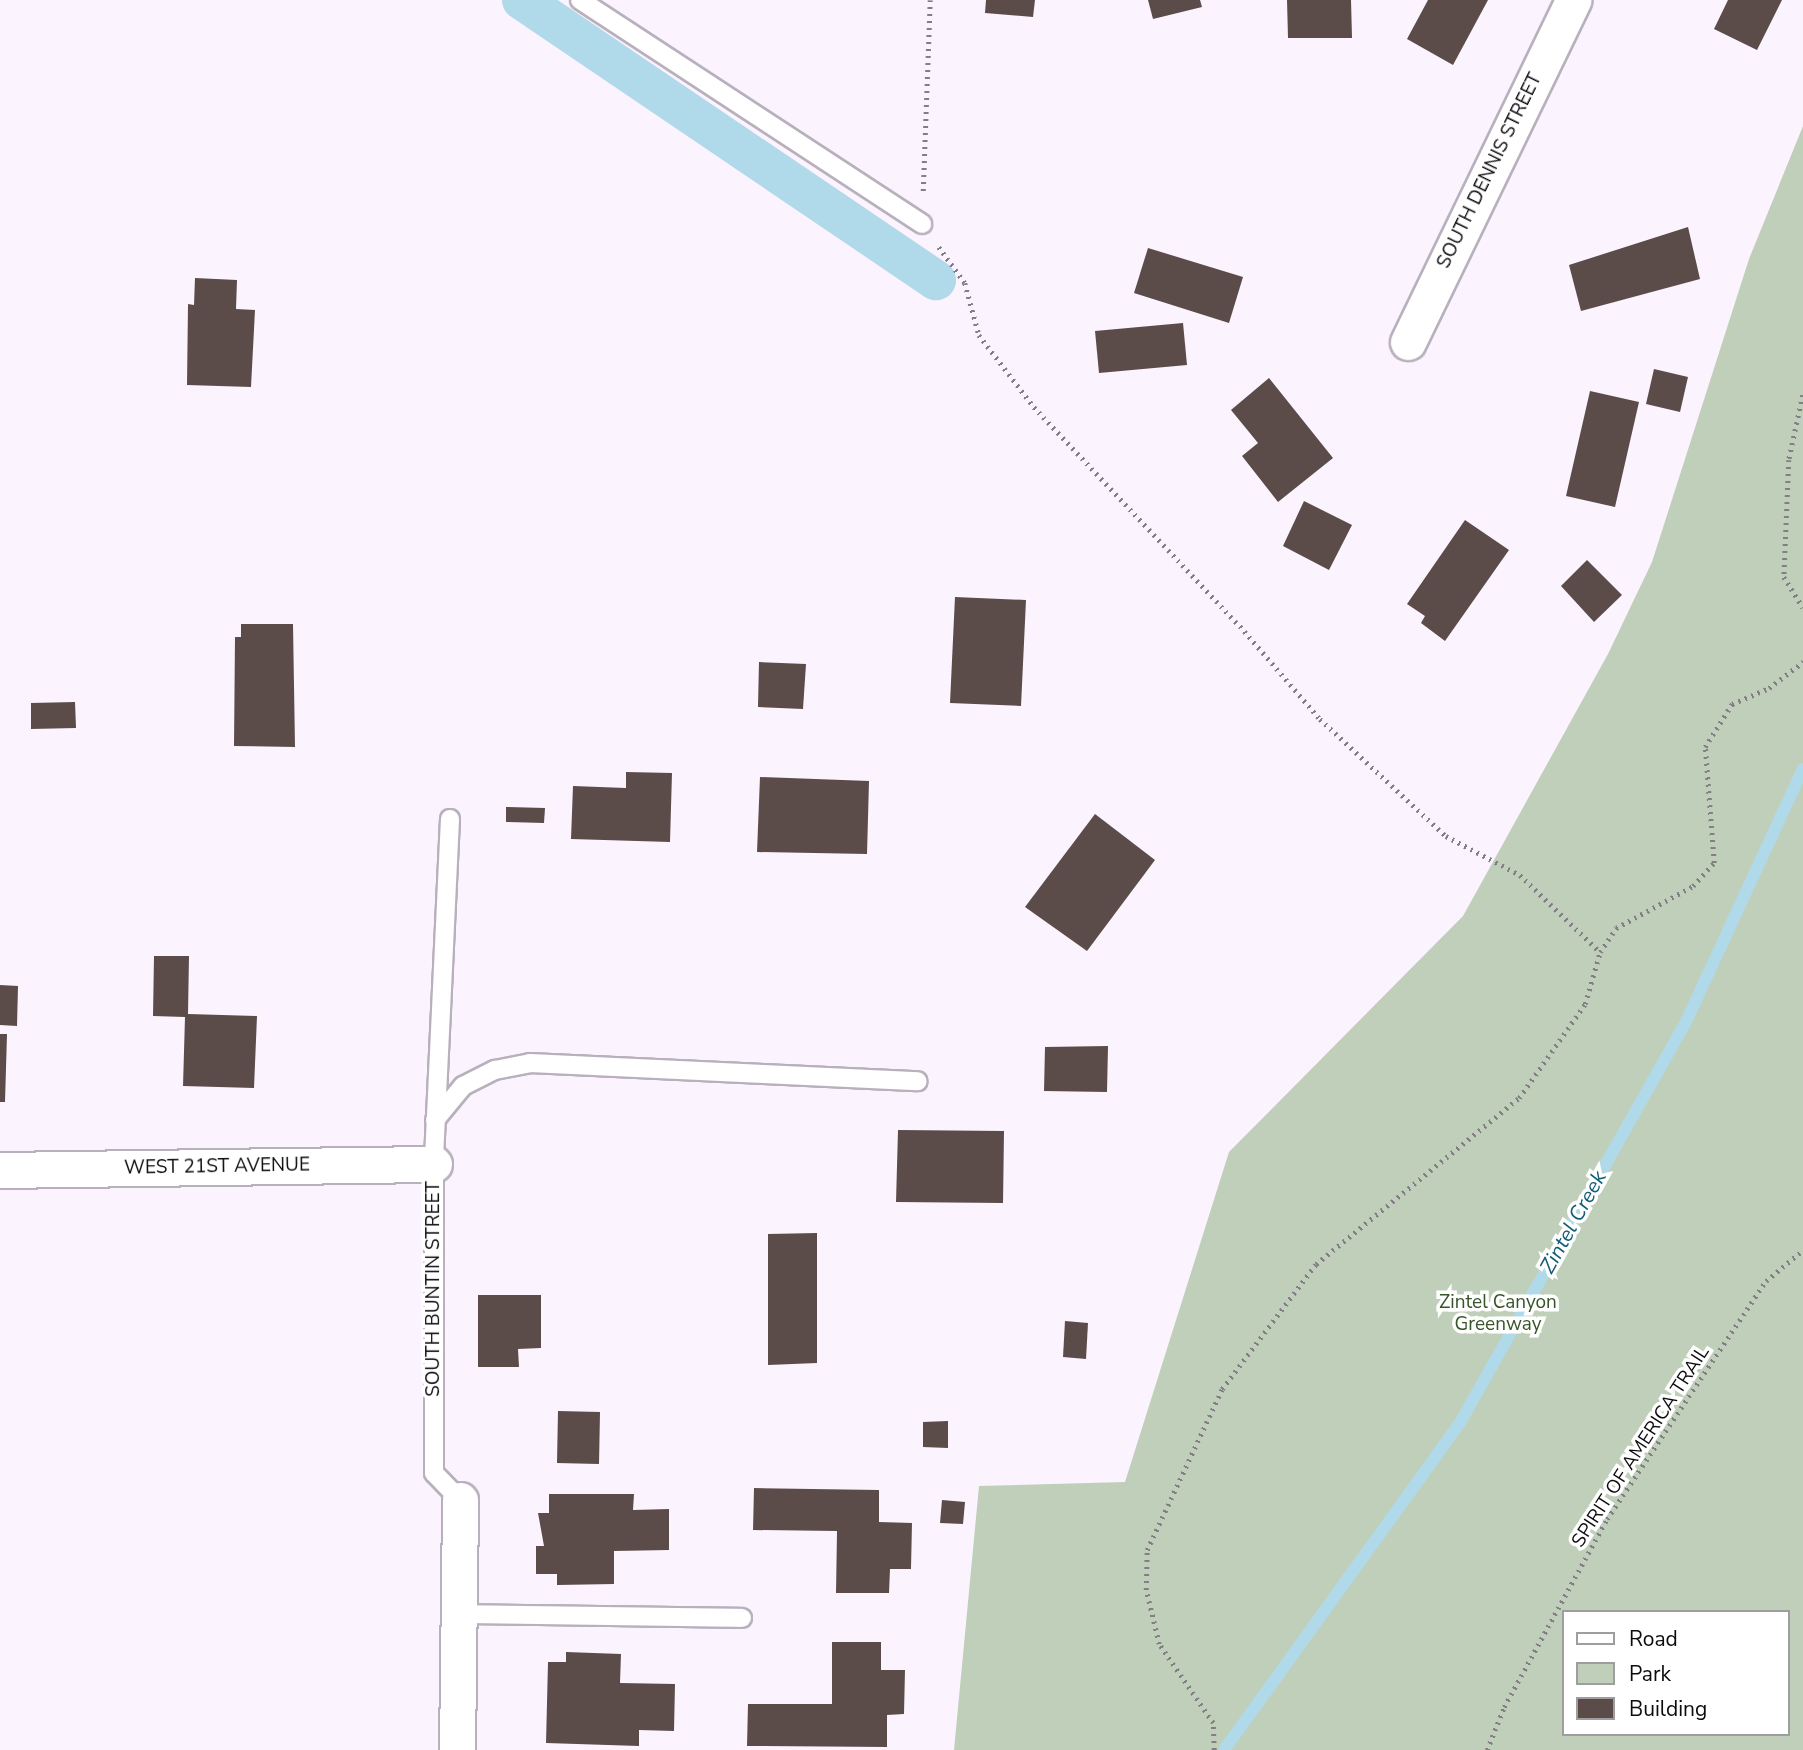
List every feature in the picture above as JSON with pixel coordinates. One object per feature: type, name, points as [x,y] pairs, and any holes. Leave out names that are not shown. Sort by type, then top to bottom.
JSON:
[{"type":"street","name":"SOUTH DENNIS STREET","points":[[1408,342],[1573,0]]},
{"type":"street","name":"WEST 21ST AVENUE","points":[[0,1170],[434,1164]]},
{"type":"street","name":"SOUTH BUNTIN STREET","points":[[457,1750],[460,1500]]},
{"type":"lane","points":[[580,0],[922,224]]},
{"type":"lane","name":"SOUTH BUNTIN STREET","points":[[450,819],[435,1120],[434,1473],[460,1500]]},
{"type":"lane","points":[[435,1120],[463,1086],[495,1070],[530,1063],[918,1081]]},
{"type":"lane","points":[[458,1614],[742,1618]]},
{"type":"path","points":[[930,0],[922,224],[965,283],[979,335],[1034,407],[1240,625],[1320,719],[1446,836],[1520,875],[1600,952]]},
{"type":"path","points":[[1803,395],[1789,460],[1784,577],[1803,607]]},
{"type":"path","points":[[1214,1750],[1213,1723],[1159,1644],[1146,1590],[1147,1550],[1173,1485],[1222,1389],[1315,1264],[1519,1098],[1586,1004],[1600,952],[1616,928],[1693,886],[1714,863],[1705,747],[1732,704],[1769,688],[1803,662]]},
{"type":"path","name":"SPIRIT OF AMERICA TRAIL","points":[[1487,1750],[1504,1707],[1607,1519],[1766,1281],[1803,1250]]},
{"type":"green space","name":"Zintel Canyon Greenway","points":[[1803,126],[1803,1750],[954,1750],[979,1486],[1125,1482],[1229,1152],[1463,916],[1608,654],[1652,562],[1749,259]]},
{"type":"building","points":[[986,0],[1035,0],[1033,17],[985,13]]},
{"type":"building","points":[[1148,0],[1200,0],[1202,7],[1153,19]]},
{"type":"building","points":[[1287,0],[1351,0],[1352,38],[1288,38]]},
{"type":"building","points":[[1428,0],[1488,0],[1453,65],[1407,39]]},
{"type":"building","points":[[1728,0],[1782,0],[1757,50],[1714,29]]},
{"type":"building","points":[[1688,227],[1700,279],[1581,311],[1569,265]]},
{"type":"building","points":[[1148,248],[1243,277],[1229,323],[1134,293]]},
{"type":"building","points":[[195,278],[237,280],[236,309],[255,310],[251,387],[187,385],[188,304],[194,305]]},
{"type":"building","points":[[1183,323],[1187,365],[1099,373],[1095,331]]},
{"type":"building","points":[[1654,369],[1688,377],[1680,412],[1646,404]]},
{"type":"building","points":[[1269,378],[1333,458],[1278,502],[1242,456],[1258,443],[1231,410]]},
{"type":"building","points":[[1590,391],[1639,402],[1615,507],[1566,496]]},
{"type":"building","points":[[1304,501],[1352,525],[1329,570],[1283,546]]},
{"type":"building","points":[[1465,520],[1509,550],[1445,641],[1421,623],[1425,616],[1407,604]]},
{"type":"building","points":[[1587,560],[1622,595],[1594,622],[1561,586]]},
{"type":"building","points":[[955,597],[1026,600],[1021,706],[950,703]]},
{"type":"building","points":[[241,624],[293,624],[295,747],[234,746],[235,637],[241,637]]},
{"type":"building","points":[[759,662],[806,664],[803,709],[758,707]]},
{"type":"building","points":[[75,702],[76,728],[31,729],[31,703]]},
{"type":"building","points":[[626,772],[672,773],[670,842],[571,839],[573,786],[626,788]]},
{"type":"building","points":[[760,777],[869,781],[867,854],[757,852]]},
{"type":"building","points":[[506,807],[545,808],[544,823],[506,822]]},
{"type":"building","points":[[1095,814],[1155,860],[1087,951],[1025,907]]},
{"type":"building","points":[[154,956],[189,956],[188,1014],[257,1016],[254,1088],[183,1086],[185,1017],[153,1016]]},
{"type":"building","points":[[0,985],[18,986],[17,1026],[0,1025]]},
{"type":"building","points":[[0,1034],[7,1034],[5,1102],[0,1102]]},
{"type":"building","points":[[1108,1046],[1107,1092],[1044,1091],[1045,1047]]},
{"type":"building","points":[[898,1130],[1004,1131],[1003,1203],[896,1202]]},
{"type":"building","points":[[817,1233],[817,1363],[768,1365],[768,1234]]},
{"type":"building","points":[[478,1295],[541,1295],[541,1348],[518,1349],[519,1367],[478,1367]]},
{"type":"building","points":[[1065,1321],[1088,1323],[1086,1359],[1063,1357]]},
{"type":"building","points":[[558,1411],[600,1412],[599,1464],[557,1463]]},
{"type":"building","points":[[948,1421],[948,1448],[923,1447],[923,1422]]},
{"type":"building","points":[[754,1488],[879,1490],[879,1522],[912,1523],[911,1569],[890,1569],[889,1593],[836,1593],[837,1531],[753,1530]]},
{"type":"building","points":[[549,1494],[634,1494],[633,1510],[669,1509],[669,1550],[614,1551],[614,1584],[557,1585],[557,1574],[536,1574],[536,1546],[544,1546],[538,1513],[549,1513]]},
{"type":"building","points":[[942,1500],[965,1502],[963,1524],[940,1523]]},
{"type":"building","points":[[832,1642],[881,1642],[881,1670],[905,1670],[904,1714],[887,1715],[887,1747],[747,1746],[748,1704],[832,1704]]},
{"type":"building","points":[[566,1652],[621,1654],[620,1683],[675,1684],[674,1731],[639,1730],[639,1746],[546,1743],[548,1662],[566,1662]]},
{"type":"waterway","points":[[522,0],[936,280]]},
{"type":"waterway","name":"Zintel Creek","points":[[1224,1750],[1461,1421],[1685,1024],[1803,769]]}]
